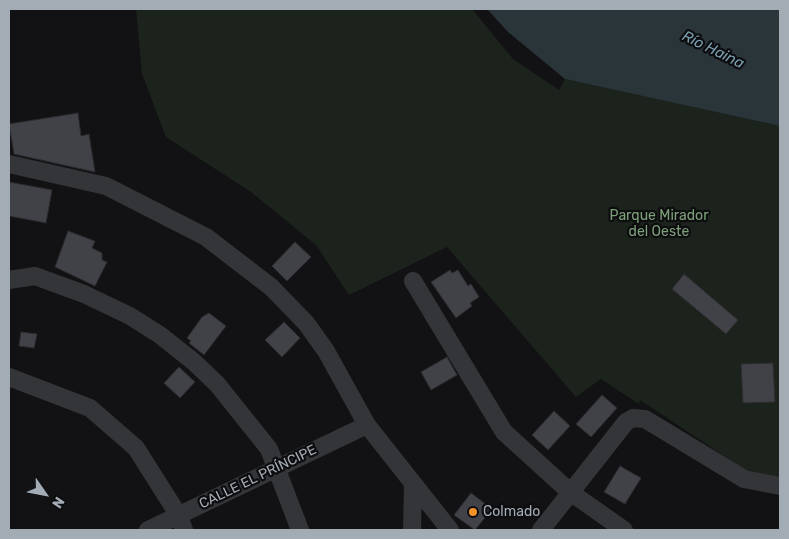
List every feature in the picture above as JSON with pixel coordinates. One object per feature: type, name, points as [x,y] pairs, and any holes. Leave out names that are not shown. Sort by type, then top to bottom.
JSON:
[{"type":"street","points":[[9,164],[106,186],[206,237],[271,287],[306,324],[326,351],[367,425],[450,530]]},
{"type":"street","points":[[9,280],[35,276],[84,294],[130,316],[160,334],[217,384],[269,449],[300,530]]},
{"type":"street","points":[[413,281],[504,432],[570,492],[624,530]]},
{"type":"street","points":[[9,377],[90,408],[136,448],[182,523]]},
{"type":"street","points":[[541,530],[626,422],[633,418],[645,418],[744,479],[780,486]]},
{"type":"street","name":"CALLE EL PRÍNCIPE","points":[[148,530],[182,523],[275,468],[367,425]]},
{"type":"street","points":[[412,530],[413,484]]},
{"type":"green space","name":"Parque Mirador del Oeste","points":[[136,9],[472,9],[513,59],[559,90],[565,79],[780,126],[780,478],[745,470],[640,400],[639,404],[601,379],[576,397],[447,247],[349,295],[316,245],[251,192],[166,137],[142,74]]},
{"type":"water","name":"Río Haina","points":[[487,9],[780,9],[780,126],[565,79],[508,32]]},
{"type":"building","points":[[78,113],[81,136],[89,134],[95,172],[14,154],[9,124]]},
{"type":"building","points":[[9,182],[52,190],[46,223],[9,216]]},
{"type":"building","points":[[68,231],[95,241],[92,248],[102,253],[102,260],[107,262],[95,286],[55,267]]},
{"type":"building","points":[[295,242],[311,257],[287,281],[272,266]]},
{"type":"building","points":[[450,270],[452,273],[458,270],[468,286],[471,284],[479,297],[470,303],[472,306],[456,318],[431,282]]},
{"type":"building","points":[[684,274],[738,320],[726,334],[672,289]]},
{"type":"building","points":[[209,313],[226,326],[204,355],[189,343],[191,341],[187,338],[202,317]]},
{"type":"building","points":[[284,322],[300,338],[282,357],[265,340]]},
{"type":"building","points":[[21,332],[37,334],[34,348],[19,346]]},
{"type":"building","points":[[447,357],[457,375],[431,390],[421,372]]},
{"type":"building","points":[[773,363],[775,402],[743,403],[741,364]]},
{"type":"building","points":[[179,367],[195,382],[180,398],[164,383]]},
{"type":"building","points":[[602,395],[617,408],[591,437],[576,424]]},
{"type":"building","points":[[554,411],[570,426],[548,450],[532,435]]},
{"type":"building","points":[[620,466],[641,478],[625,504],[604,492]]},
{"type":"building","name":"Colmado","points":[[471,493],[492,509],[475,530],[454,515]]},
{"type":"place","name":"Colmado","points":[[473,512]]}]
